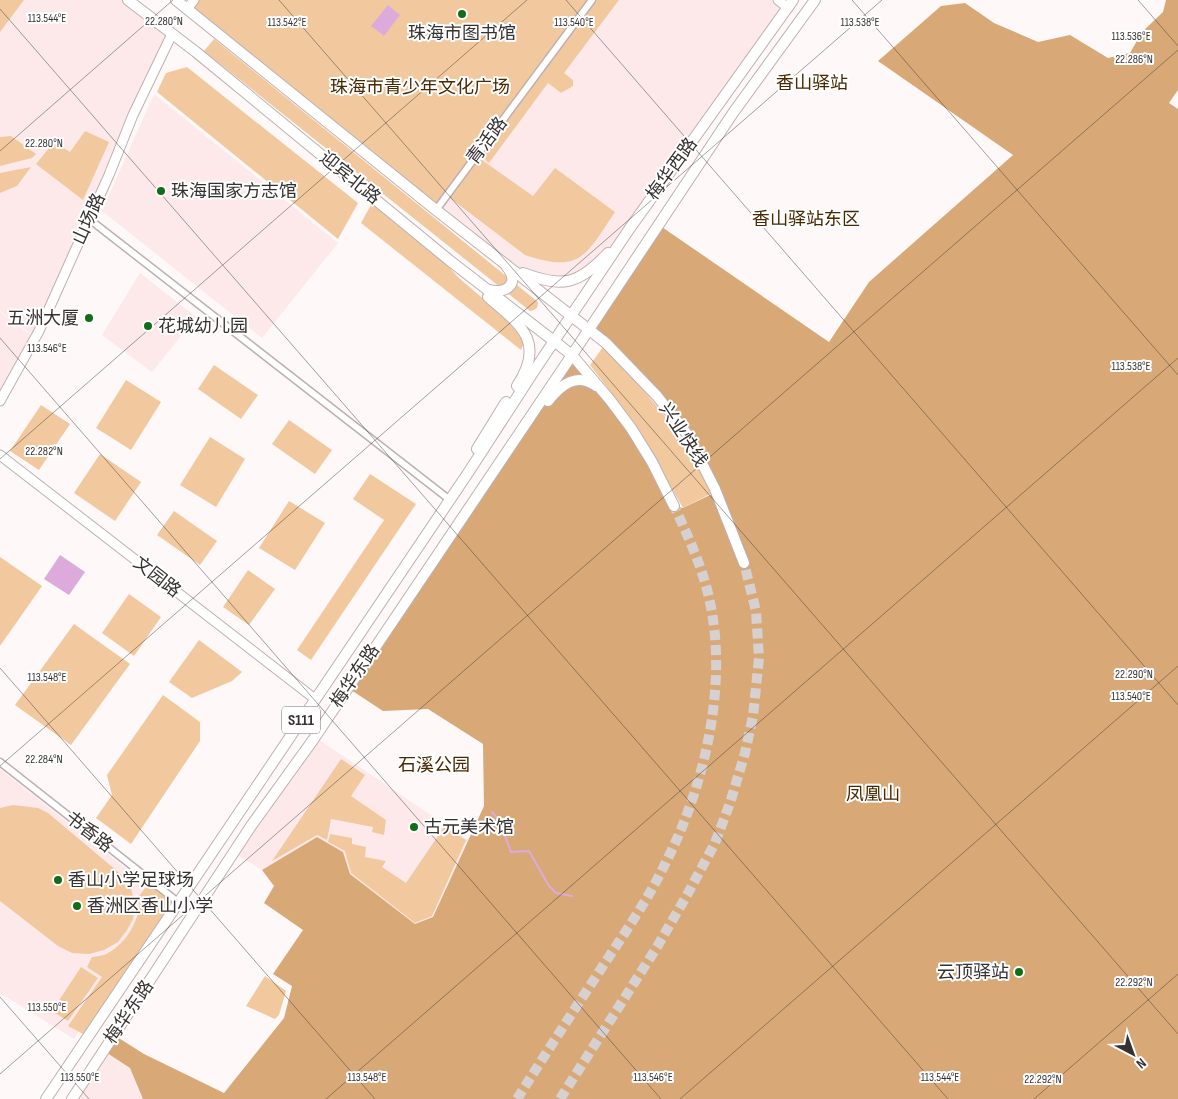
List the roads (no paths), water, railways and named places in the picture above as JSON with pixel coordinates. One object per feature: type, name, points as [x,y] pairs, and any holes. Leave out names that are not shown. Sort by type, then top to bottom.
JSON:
[{"type":"main road","name":"迎宾北路","points":[[128,0],[449,260],[572,355]]},
{"type":"main road","name":"迎宾北路","points":[[176,0],[436,210],[589,328]]},
{"type":"main road","name":"梅华西路","points":[[589,328],[733,113],[815,0]]},
{"type":"main road","name":"梅华西路","points":[[555,340],[630,228],[790,4]]},
{"type":"main road","points":[[513,270],[545,281],[567,282],[585,274],[599,263],[630,228]]},
{"type":"main road","points":[[449,260],[464,276],[517,322],[525,334],[530,354],[526,370],[481,441],[468,473]]},
{"type":"main road","points":[[489,290],[500,291],[512,284],[512,274],[504,263]]},
{"type":"main road","name":"梅华东路","points":[[72,1099],[252,826],[313,740],[589,328]]},
{"type":"main road","name":"兴业快线","points":[[589,328],[639,375],[670,410],[687,434],[715,489],[744,562]]},
{"type":"main road","name":"梅华东路","points":[[46,1099],[450,500],[555,340]]},
{"type":"main road","points":[[572,355],[602,390],[639,441],[674,506]]},
{"type":"main road","points":[[488,479],[511,456],[548,402],[562,386],[569,382],[582,380],[593,383],[602,390]]},
{"type":"street","points":[[187,9],[194,0]]},
{"type":"street","name":"青活路","points":[[436,210],[592,0]]},
{"type":"street","points":[[778,0],[790,4]]},
{"type":"street","name":"山场路","points":[[0,401],[39,331],[133,115],[172,34]]},
{"type":"street","points":[[89,218],[450,500]]},
{"type":"street","name":"文园路","points":[[0,455],[315,699]]},
{"type":"street","name":"书香路","points":[[0,762],[178,902]]},
{"type":"waterway","points":[[492,812],[499,820],[511,852],[529,851],[549,886],[556,893],[572,896]]},
{"type":"tunnel","points":[[517,1099],[651,891],[679,834],[701,772],[713,708],[716,644],[712,613],[702,571],[674,506]]},
{"type":"tunnel","points":[[560,1099],[657,947],[687,895],[715,843],[730,803],[745,753],[753,716],[759,658],[756,611],[744,563]]},
{"type":"place","name":"珠海市图书馆","points":[[462,14]]},
{"type":"place","name":"珠海国家方志馆","points":[[161,191]]},
{"type":"place","name":"五洲大厦","points":[[89,318]]},
{"type":"place","name":"花城幼儿园","points":[[148,326]]},
{"type":"place","name":"古元美术馆","points":[[414,827]]},
{"type":"place","name":"香山小学足球场","points":[[58,880]]},
{"type":"place","name":"香洲区香山小学","points":[[77,906]]},
{"type":"place","name":"云顶驿站","points":[[1019,972]]},
{"type":"park label","name":"香山驿站","points":[[812,83]]},
{"type":"park label","name":"珠海市青少年文化广场","points":[[420,87]]},
{"type":"park label","name":"香山驿站东区","points":[[806,219]]},
{"type":"park label","name":"石溪公园","points":[[434,765]]},
{"type":"park label","name":"凤凰山","points":[[873,794]]}]
